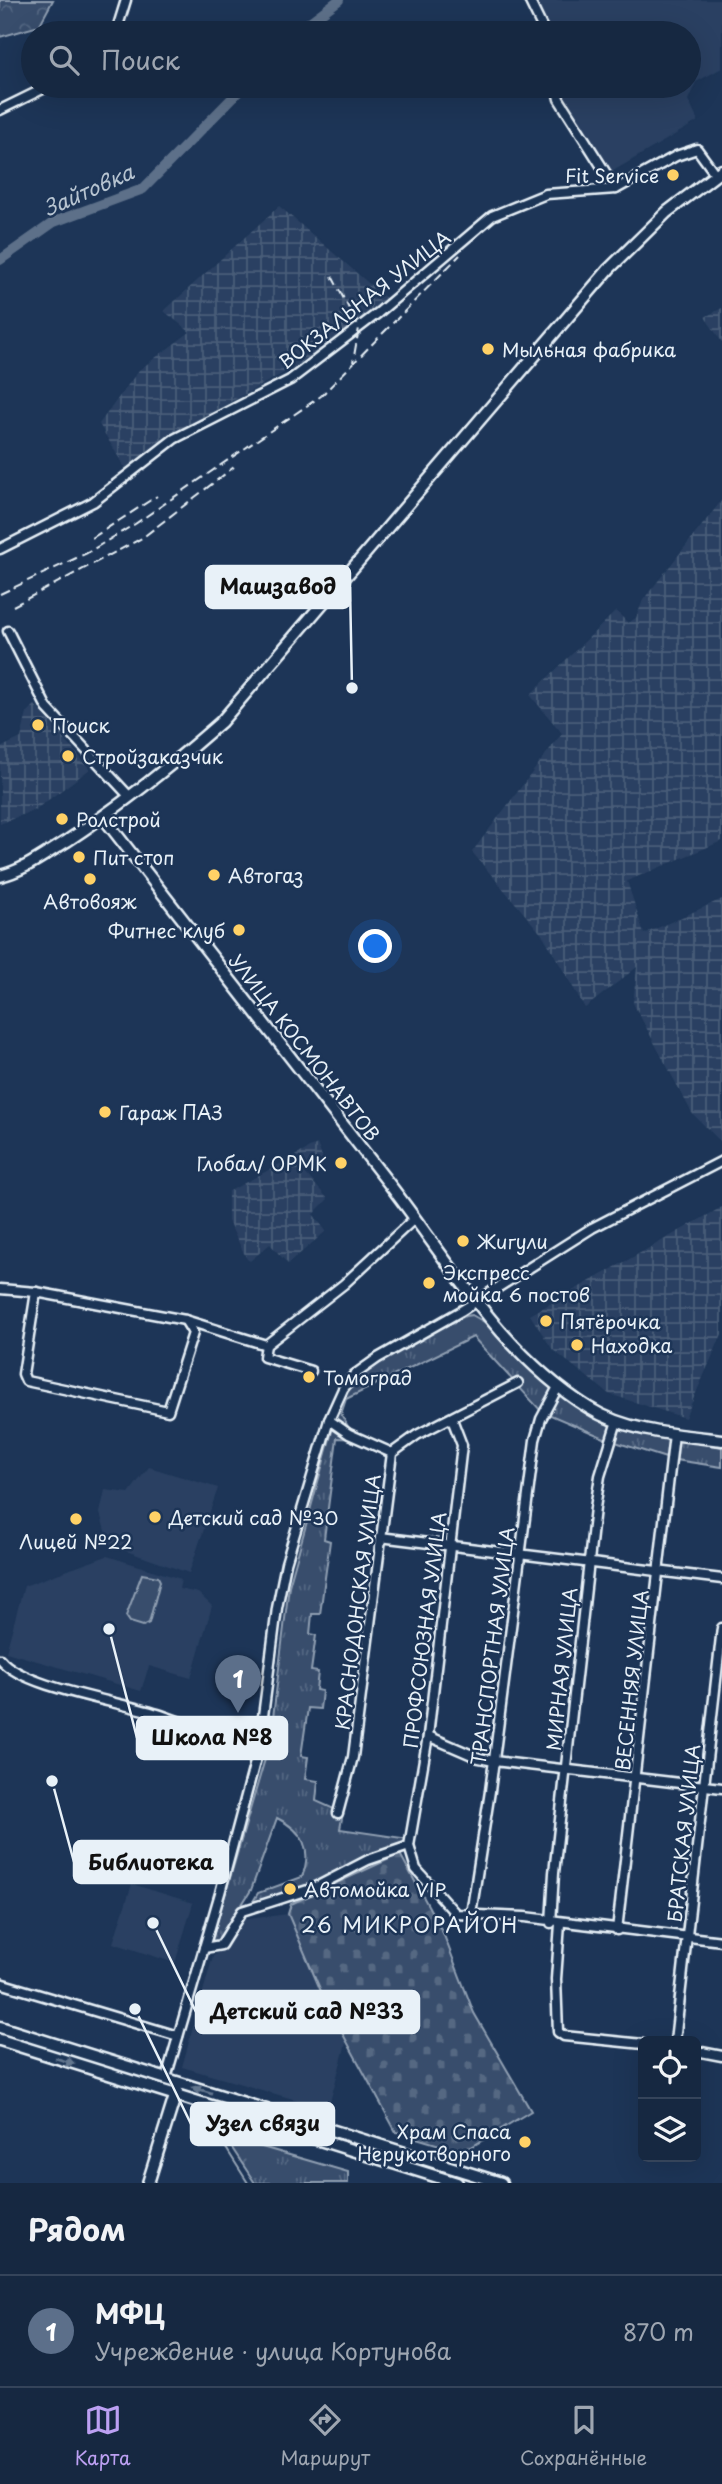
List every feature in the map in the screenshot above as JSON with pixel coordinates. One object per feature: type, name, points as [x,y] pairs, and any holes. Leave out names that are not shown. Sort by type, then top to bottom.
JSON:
[{"type":"main road","points":[[0,876],[27,867],[103,817],[221,722],[609,269],[667,212],[719,172]]},
{"type":"main road","name":"УЛИЦА КОСМОНАВТОВ","points":[[103,817],[415,1218],[474,1301],[520,1352],[558,1387],[591,1410],[617,1421],[674,1434],[722,1440]]},
{"type":"main road","points":[[0,2027],[501,2183]]},
{"type":"main road","points":[[0,2040],[457,2183]]},
{"type":"main road","points":[[162,2091],[166,2078]]},
{"type":"main road","points":[[148,2183],[179,2082]]},
{"type":"street","points":[[119,21],[126,0]]},
{"type":"street","points":[[528,0],[539,21]]},
{"type":"street","points":[[0,110],[24,98]]},
{"type":"street","points":[[559,98],[616,189]]},
{"type":"street","name":"ВОКЗАЛЬНАЯ УЛИЦА","points":[[0,549],[93,502],[174,439],[290,380],[378,313],[492,216],[546,194],[616,189],[676,156],[697,149],[719,172]]},
{"type":"street","points":[[8,631],[40,696],[130,797]]},
{"type":"street","points":[[166,2078],[259,1747],[281,1587],[329,1420],[343,1389],[354,1375],[592,1228],[722,1161]]},
{"type":"street","points":[[311,1371],[264,1357],[266,1345],[344,1284],[415,1218]]},
{"type":"street","points":[[0,1289],[36,1292],[185,1320],[266,1345]]},
{"type":"street","points":[[36,1292],[23,1374],[26,1381],[168,1411],[192,1333],[185,1320]]},
{"type":"street","name":"КРАСНОДОНСКАЯ УЛИЦА","points":[[338,1813],[353,1757],[392,1453],[416,1435],[518,1383]]},
{"type":"street","name":"ТРАНСПОРТНАЯ УЛИЦА","points":[[471,1914],[494,1761],[535,1440],[541,1419],[558,1387]]},
{"type":"street","name":"ПРОФСОЮЗНАЯ УЛИЦА","points":[[409,1846],[428,1736],[462,1445],[452,1419]]},
{"type":"street","points":[[329,1420],[349,1434],[392,1453]]},
{"type":"street","name":"МИРНАЯ УЛИЦА","points":[[617,1421],[600,1476],[566,1769],[556,1923],[557,2028],[564,2035],[638,2043]]},
{"type":"street","name":"ВЕСЕННЯЯ УЛИЦА","points":[[617,1930],[674,1434]]},
{"type":"street","points":[[380,1537],[722,1579]]},
{"type":"street","name":"БРАТСКАЯ УЛИЦА","points":[[676,2036],[722,1628]]},
{"type":"street","points":[[0,1658],[6,1667],[30,1678],[162,1715],[259,1747]]},
{"type":"street","points":[[428,1736],[479,1758],[494,1761],[722,1788]]},
{"type":"street","points":[[204,1948],[221,1945],[242,1912],[314,1888],[368,1860],[409,1846],[416,1869],[456,1914],[722,1941]]},
{"type":"street","points":[[0,1983],[178,2036]]},
{"type":"street","points":[[701,2052],[722,2056]]},
{"type":"shaded area","points":[[533,0],[722,0],[722,68],[701,79],[701,21],[543,21]]},
{"type":"shaded area","points":[[564,98],[689,98],[698,121],[608,174]]},
{"type":"shaded area","points":[[279,206],[388,300],[315,356],[210,413],[125,468],[99,424],[139,370],[190,332],[164,311]]},
{"type":"shaded area","points":[[722,308],[722,342],[705,317]]},
{"type":"shaded area","points":[[722,500],[722,841],[627,881],[644,934],[722,899],[722,1143],[692,1113],[633,1003],[637,967],[585,1008],[544,937],[472,852],[562,733],[530,695],[616,611],[628,623],[636,618],[643,600]]},
{"type":"shaded area","points":[[35,705],[90,769],[36,809],[0,824],[0,748],[21,738],[27,713]]},
{"type":"shaded area","points":[[317,1144],[323,1159],[304,1172],[328,1199],[313,1214],[326,1231],[288,1264],[270,1244],[250,1261],[228,1221],[228,1192]]},
{"type":"shaded area","points":[[722,1207],[722,1334],[685,1418],[609,1394],[553,1350],[530,1315]]},
{"type":"shaded area","name":"Детский сад №30","points":[[149,1467],[218,1488],[189,1573],[109,1545],[100,1513],[105,1490],[129,1493]]},
{"type":"shaded area","points":[[107,1556],[181,1579],[179,1589],[198,1593],[212,1606],[191,1678],[149,1666],[141,1691],[6,1652],[24,1586]]},
{"type":"shaded area","points":[[132,1884],[193,1903],[175,1963],[113,1943]]},
{"type":"shaded area","points":[[288,1914],[326,2002],[347,2040],[328,2109],[182,2067],[213,1956],[224,1947],[240,1920]]},
{"type":"green space","points":[[0,0],[53,0],[42,21],[21,21],[21,31],[0,37]]},
{"type":"green space","points":[[472,1315],[493,1327],[562,1394],[658,1436],[722,1447],[722,1467],[669,1459],[609,1440],[541,1411],[473,1337],[346,1399],[341,1414],[355,1439],[337,1438],[324,1539],[330,1541],[320,1614],[312,1614],[310,1634],[316,1635],[311,1671],[318,1672],[316,1690],[322,1691],[320,1709],[308,1708],[301,1756],[308,1757],[305,1779],[318,1781],[316,1801],[343,1813],[340,1829],[409,1839],[408,1844],[367,1856],[314,1885],[251,1905],[258,1893],[302,1877],[305,1867],[306,1849],[299,1835],[277,1818],[251,1890],[219,1941],[214,1943],[212,1939],[270,1742],[289,1586],[341,1399],[352,1385],[381,1361],[465,1316]]},
{"type":"green space","points":[[142,1574],[158,1577],[160,1581],[149,1623],[143,1626],[130,1622],[126,1616]]},
{"type":"green space","points":[[400,1854],[443,1933],[474,2013],[531,2111],[463,2152],[396,2132],[326,2003],[288,1914],[291,1904]]},
{"type":"green space","points":[[224,2136],[348,2172],[348,2183],[255,2183]]},
{"type":"waterway","name":"Зайтовка","points":[[311,21],[339,0]]},
{"type":"waterway","name":"Зайтовка","points":[[0,260],[54,222],[143,189],[232,98]]},
{"type":"waterway","points":[[219,2137],[248,2183]]},
{"type":"railway","points":[[0,594],[87,553],[135,524],[321,396],[460,255]]},
{"type":"railway","points":[[332,276],[359,328],[353,362]]},
{"type":"railway","points":[[13,606],[142,538],[234,467]]},
{"type":"railway","points":[[92,538],[157,496]]},
{"type":"place","name":"Fit Service","points":[[673,175]]},
{"type":"place","name":"Мыльная фабрика","points":[[488,349]]},
{"type":"place","name":"Машзавод","points":[[352,688]]},
{"type":"place","name":"Поиск","points":[[38,725]]},
{"type":"place","name":"Стройзаказчик","points":[[68,756]]},
{"type":"place","name":"Ролстрой","points":[[62,819]]},
{"type":"place","name":"Пит стоп","points":[[79,857]]},
{"type":"place","name":"Автогаз","points":[[214,875]]},
{"type":"place","name":"Автовояж","points":[[90,879]]},
{"type":"place","name":"Фитнес клуб","points":[[239,930]]},
{"type":"place","name":"Гараж ПАЗ","points":[[105,1112]]},
{"type":"place","name":"Глобал/ ОРМК","points":[[341,1163]]},
{"type":"place","name":"Жигули","points":[[463,1241]]},
{"type":"place","name":"Экспресс мойка 6 постов","points":[[429,1283]]},
{"type":"place","name":"Пятёрочка","points":[[546,1321]]},
{"type":"place","name":"Находка","points":[[577,1345]]},
{"type":"place","name":"Томоград","points":[[309,1377]]},
{"type":"place","name":"Детский сад №30","points":[[155,1517]]},
{"type":"place","name":"Лицей №22","points":[[76,1519]]},
{"type":"place","name":"Школа №8","points":[[109,1629]]},
{"type":"place","name":"МФЦ","points":[[238,1713]]},
{"type":"place","name":"Библиотека","points":[[52,1781]]},
{"type":"place","name":"Автомойка VIP","points":[[290,1889]]},
{"type":"place","name":"Детский сад №33","points":[[153,1923]]},
{"type":"place","name":"Узел связи","points":[[135,2009]]},
{"type":"place","name":"Храм Спаса Нерукотворного","points":[[525,2142]]},
{"type":"district","name":"26 МИКРОРАЙОН","points":[[410,1924]]}]
